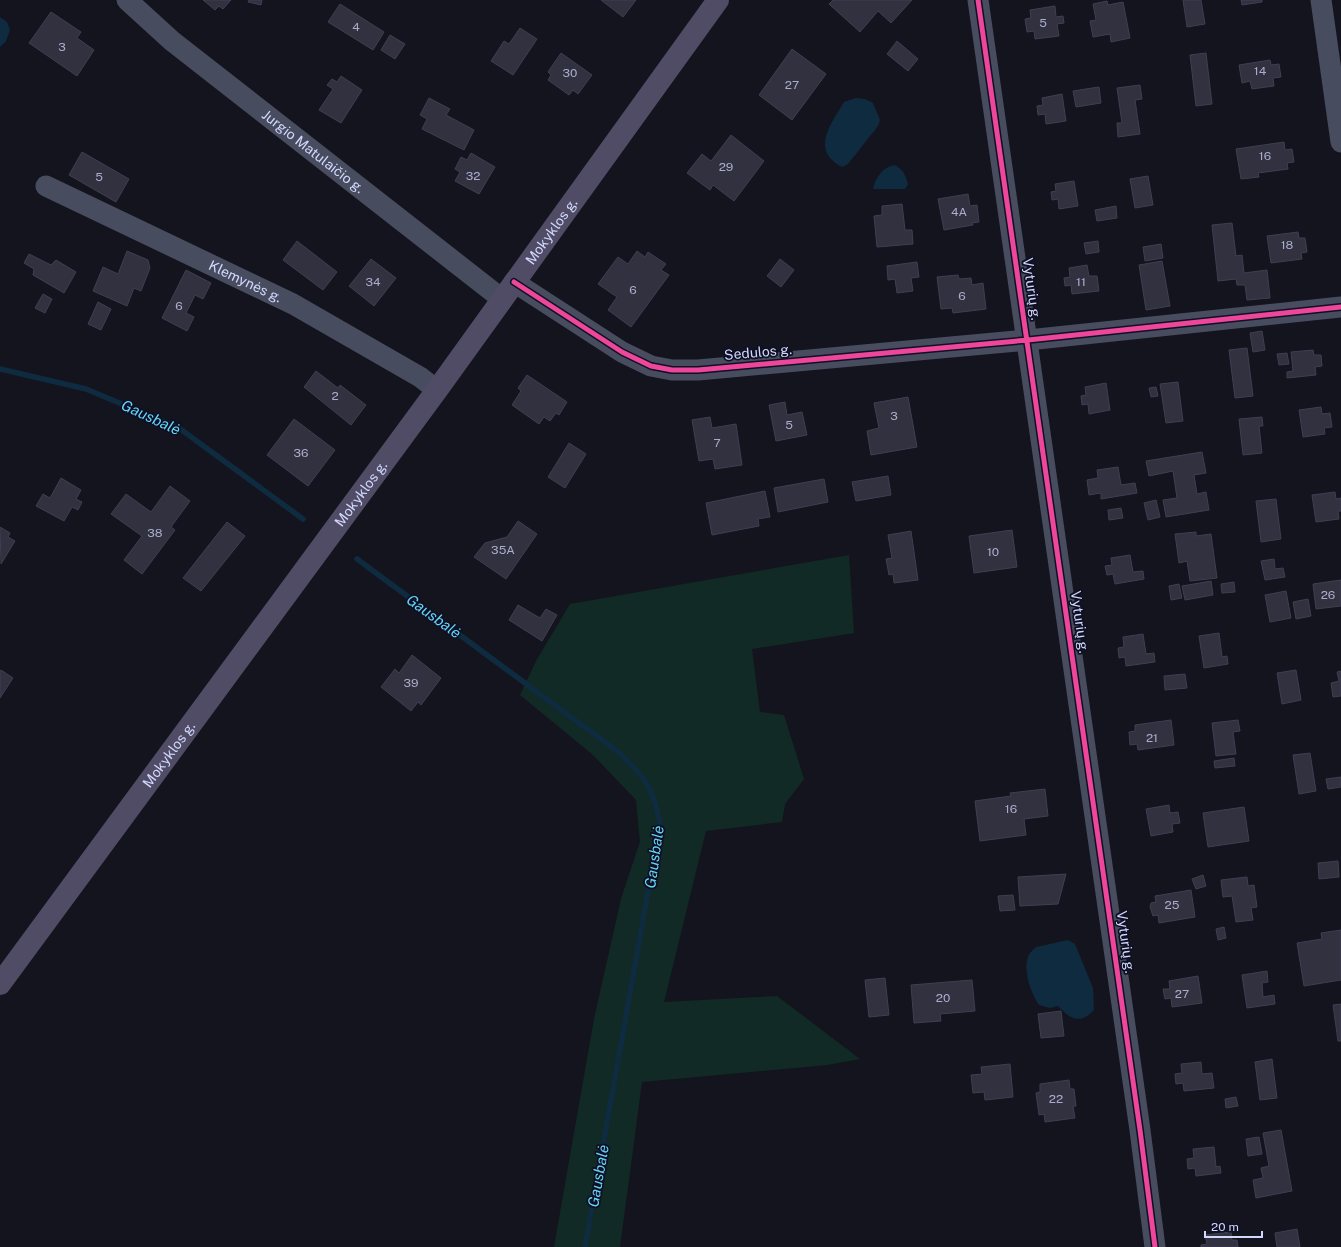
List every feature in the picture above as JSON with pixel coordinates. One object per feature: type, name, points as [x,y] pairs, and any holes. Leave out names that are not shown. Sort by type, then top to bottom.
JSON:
[{"type":"main road","name":"Mokyklos g.","points":[[0,984],[436,390],[718,0]]},
{"type":"street","name":"Jurgio Matulaičio g.","points":[[126,0],[172,41],[508,291]]},
{"type":"street","name":"Vyturių g.","points":[[978,0],[1028,340],[1140,1130],[1155,1247]]},
{"type":"street","points":[[1320,0],[1341,142]]},
{"type":"street","name":"Klemynės g.","points":[[46,186],[293,304],[420,377],[436,390]]},
{"type":"street","name":"Sedulos g.","points":[[508,291],[622,352],[652,366],[672,370],[698,370],[1028,340],[1341,307]]},
{"type":"green space","points":[[849,555],[854,633],[752,649],[760,712],[784,715],[804,779],[785,804],[782,822],[706,831],[664,1002],[777,996],[860,1059],[827,1065],[642,1082],[620,1247],[554,1247],[594,1019],[621,899],[640,842],[636,800],[593,755],[520,695],[536,661],[570,604]]},
{"type":"water","points":[[0,17],[7,22],[10,30],[6,41],[0,47]]},
{"type":"water","points":[[856,98],[865,99],[873,103],[880,120],[878,126],[848,164],[842,167],[832,160],[827,153],[825,144],[826,136],[829,127],[844,102]]},
{"type":"water","points":[[894,165],[900,168],[905,175],[908,184],[905,189],[873,189],[880,174],[886,168]]},
{"type":"water","points":[[1068,940],[1075,944],[1093,988],[1094,1010],[1089,1015],[1080,1019],[1071,1017],[1058,1006],[1050,1008],[1039,1005],[1033,995],[1027,976],[1026,969],[1028,957],[1036,947]]},
{"type":"building","points":[[203,0],[231,0],[223,9],[219,6],[215,10]]},
{"type":"building","points":[[249,0],[262,0],[261,5],[248,2]]},
{"type":"building","points":[[601,0],[636,0],[623,17]]},
{"type":"building","points":[[833,0],[912,0],[891,23],[878,11],[860,32],[829,4]]},
{"type":"building","points":[[1183,0],[1201,0],[1205,24],[1187,27]]},
{"type":"building","points":[[1241,0],[1262,0],[1262,2],[1242,5]]},
{"type":"building","points":[[1107,1],[1108,5],[1123,2],[1130,38],[1111,42],[1110,34],[1093,37],[1090,21],[1096,20],[1093,4]]},
{"type":"building","points":[[340,4],[384,32],[373,50],[328,22]]},
{"type":"building","points":[[1055,6],[1056,17],[1063,16],[1064,23],[1057,24],[1059,36],[1035,39],[1034,31],[1027,32],[1025,19],[1031,18],[1030,10]]},
{"type":"building","points":[[51,12],[81,32],[77,38],[94,50],[77,76],[29,43]]},
{"type":"building","points":[[520,28],[537,39],[513,75],[491,61],[504,41],[509,44]]},
{"type":"building","points":[[390,35],[405,44],[395,59],[381,50]]},
{"type":"building","points":[[897,41],[918,59],[908,71],[887,54]]},
{"type":"building","points":[[792,49],[826,74],[792,120],[759,95]]},
{"type":"building","points":[[561,53],[592,75],[578,94],[573,90],[569,95],[548,80],[551,75],[548,72]]},
{"type":"building","points":[[1206,53],[1212,104],[1196,106],[1190,55]]},
{"type":"building","points":[[1270,60],[1271,65],[1279,64],[1281,77],[1273,78],[1274,86],[1252,89],[1250,81],[1242,83],[1239,65]]},
{"type":"building","points":[[341,76],[362,90],[341,123],[319,110],[333,89],[327,85],[332,79],[337,82]]},
{"type":"building","points":[[1140,85],[1142,99],[1135,100],[1140,134],[1118,137],[1117,123],[1122,123],[1117,88]]},
{"type":"building","points":[[1099,87],[1101,103],[1076,107],[1073,91]]},
{"type":"building","points":[[1062,94],[1066,121],[1046,124],[1045,114],[1038,115],[1037,106],[1043,105],[1042,98]]},
{"type":"building","points":[[429,98],[450,109],[446,115],[474,130],[464,150],[422,129],[427,119],[420,115]]},
{"type":"building","points":[[731,135],[764,161],[734,201],[713,185],[710,190],[687,173],[702,154],[711,161]]},
{"type":"building","points":[[1284,142],[1285,150],[1292,149],[1294,162],[1287,163],[1288,169],[1258,173],[1259,177],[1241,179],[1236,149]]},
{"type":"building","points":[[82,152],[129,179],[116,202],[69,175]]},
{"type":"building","points":[[471,153],[495,167],[479,194],[455,181],[460,172],[455,169],[461,157],[467,160]]},
{"type":"building","points":[[1148,176],[1153,205],[1135,208],[1130,179]]},
{"type":"building","points":[[1074,181],[1078,206],[1059,209],[1058,199],[1052,200],[1051,192],[1056,191],[1055,184]]},
{"type":"building","points":[[968,194],[970,206],[977,205],[979,222],[972,223],[973,225],[944,230],[938,199]]},
{"type":"building","points":[[902,204],[905,230],[912,230],[913,244],[877,247],[874,216],[882,215],[882,206]]},
{"type":"building","points":[[1116,206],[1117,218],[1097,221],[1095,210]]},
{"type":"building","points":[[1232,223],[1236,256],[1242,255],[1244,273],[1267,270],[1270,298],[1247,300],[1245,285],[1237,285],[1236,279],[1218,281],[1212,225]]},
{"type":"building","points":[[1298,232],[1299,238],[1305,238],[1307,252],[1301,253],[1302,259],[1271,263],[1267,236]]},
{"type":"building","points":[[297,241],[337,272],[323,290],[283,260]]},
{"type":"building","points":[[1098,241],[1099,252],[1086,254],[1084,243]]},
{"type":"building","points":[[1161,244],[1163,258],[1145,261],[1143,247]]},
{"type":"building","points":[[127,251],[148,260],[150,268],[141,291],[134,288],[127,306],[93,291],[103,267],[118,274]]},
{"type":"building","points":[[637,251],[645,257],[648,252],[666,264],[661,270],[669,275],[631,327],[608,310],[617,297],[598,284],[618,257],[628,264]]},
{"type":"building","points":[[29,254],[51,265],[56,260],[76,272],[64,293],[33,275],[34,269],[24,263]]},
{"type":"building","points":[[371,259],[396,278],[374,306],[349,286]]},
{"type":"building","points":[[780,259],[794,270],[781,287],[767,276]]},
{"type":"building","points":[[1162,261],[1170,306],[1146,310],[1139,265]]},
{"type":"building","points":[[917,262],[919,277],[911,278],[913,291],[897,293],[895,279],[888,280],[887,266]]},
{"type":"building","points":[[1087,265],[1089,276],[1097,276],[1099,291],[1072,294],[1071,285],[1065,286],[1064,278],[1070,277],[1069,268]]},
{"type":"building","points":[[186,270],[211,283],[203,299],[195,295],[186,313],[194,317],[187,331],[162,318]]},
{"type":"building","points":[[958,275],[959,279],[971,278],[972,285],[983,283],[986,309],[953,313],[952,308],[941,309],[937,277]]},
{"type":"building","points":[[43,294],[52,299],[45,313],[35,308]]},
{"type":"building","points":[[98,302],[111,309],[101,330],[88,324]]},
{"type":"building","points":[[1262,331],[1265,350],[1253,352],[1250,333]]},
{"type":"building","points":[[1247,348],[1253,396],[1235,398],[1229,350]]},
{"type":"building","points":[[1313,350],[1314,355],[1321,355],[1322,366],[1315,367],[1316,375],[1287,378],[1287,372],[1293,371],[1291,352]]},
{"type":"building","points":[[1287,353],[1289,364],[1279,365],[1277,354]]},
{"type":"building","points":[[316,371],[338,388],[340,385],[366,405],[351,425],[304,387]]},
{"type":"building","points":[[527,375],[567,402],[559,415],[556,413],[550,421],[544,417],[539,424],[512,405],[521,391],[518,388]]},
{"type":"building","points":[[1178,382],[1183,421],[1166,423],[1160,384]]},
{"type":"building","points":[[1106,383],[1110,410],[1089,414],[1088,404],[1082,405],[1081,396],[1086,395],[1085,387]]},
{"type":"building","points":[[1156,387],[1158,396],[1151,397],[1149,388]]},
{"type":"building","points":[[908,397],[917,447],[871,455],[867,431],[879,428],[874,403]]},
{"type":"building","points":[[785,402],[787,415],[802,412],[807,435],[776,441],[769,405]]},
{"type":"building","points":[[1321,407],[1322,414],[1330,413],[1332,427],[1324,428],[1325,434],[1303,437],[1299,410]]},
{"type":"building","points":[[710,417],[712,428],[736,424],[742,465],[715,469],[713,459],[699,461],[692,420]]},
{"type":"building","points":[[1262,417],[1263,426],[1259,426],[1262,453],[1243,455],[1239,419]]},
{"type":"building","points":[[294,419],[335,450],[308,486],[267,455]]},
{"type":"building","points":[[569,443],[586,454],[565,488],[548,477]]},
{"type":"building","points":[[1202,452],[1206,473],[1194,475],[1197,494],[1206,492],[1209,510],[1166,517],[1163,500],[1177,498],[1173,471],[1149,476],[1146,461]]},
{"type":"building","points":[[1118,467],[1121,485],[1135,483],[1137,493],[1101,499],[1101,493],[1089,495],[1087,480],[1098,478],[1097,470]]},
{"type":"building","points":[[888,476],[891,495],[856,501],[852,482]]},
{"type":"building","points":[[61,478],[81,490],[76,499],[82,502],[78,510],[72,507],[64,521],[36,506],[43,494],[50,498]]},
{"type":"building","points":[[824,479],[828,502],[778,512],[774,488]]},
{"type":"building","points":[[170,486],[190,501],[171,527],[175,530],[142,574],[124,560],[142,536],[111,514],[126,494],[151,512]]},
{"type":"building","points":[[765,491],[770,517],[758,519],[759,526],[712,535],[706,503]]},
{"type":"building","points":[[1335,492],[1336,499],[1341,498],[1341,511],[1338,511],[1339,519],[1316,522],[1312,495]]},
{"type":"building","points":[[1276,499],[1281,539],[1261,542],[1256,501]]},
{"type":"building","points":[[1156,500],[1160,517],[1148,520],[1144,503]]},
{"type":"building","points":[[1121,508],[1123,518],[1109,520],[1108,510]]},
{"type":"building","points":[[518,521],[537,534],[506,579],[474,557],[485,543],[507,537]]},
{"type":"building","points":[[227,522],[245,536],[201,591],[183,578]]},
{"type":"building","points":[[0,527],[10,533],[8,537],[15,541],[1,564]]},
{"type":"building","points":[[1012,530],[1017,567],[974,573],[969,536]]},
{"type":"building","points":[[911,531],[918,580],[894,583],[893,574],[889,575],[886,559],[892,558],[888,535]]},
{"type":"building","points":[[1196,532],[1196,536],[1211,534],[1217,578],[1190,581],[1187,561],[1179,563],[1175,534]]},
{"type":"building","points":[[1130,555],[1133,572],[1143,571],[1144,579],[1115,584],[1113,574],[1107,575],[1105,566],[1112,565],[1111,558]]},
{"type":"building","points":[[1274,559],[1275,569],[1283,568],[1285,577],[1265,580],[1261,561]]},
{"type":"building","points":[[1341,580],[1341,606],[1316,609],[1313,584]]},
{"type":"building","points":[[1211,581],[1213,595],[1185,600],[1182,586]]},
{"type":"building","points":[[1234,582],[1235,592],[1222,593],[1221,584]]},
{"type":"building","points":[[1179,584],[1182,598],[1171,600],[1169,586]]},
{"type":"building","points":[[1286,591],[1291,618],[1270,622],[1265,595]]},
{"type":"building","points":[[1308,599],[1311,616],[1296,619],[1293,602]]},
{"type":"building","points":[[518,605],[540,618],[546,609],[557,615],[542,641],[509,620]]},
{"type":"building","points":[[1219,633],[1222,657],[1227,656],[1228,664],[1204,668],[1199,636]]},
{"type":"building","points":[[1143,634],[1146,654],[1154,653],[1155,662],[1126,666],[1125,657],[1119,658],[1118,648],[1124,647],[1123,637]]},
{"type":"building","points":[[412,655],[441,678],[421,705],[418,702],[411,711],[381,687],[395,669],[399,673]]},
{"type":"building","points":[[1,670],[13,678],[0,698],[0,672]]},
{"type":"building","points":[[1296,670],[1301,700],[1282,704],[1277,673]]},
{"type":"building","points":[[1341,671],[1341,696],[1333,697],[1331,683],[1339,681],[1337,672]]},
{"type":"building","points":[[1185,674],[1187,688],[1165,690],[1164,676]]},
{"type":"building","points":[[1171,720],[1174,745],[1138,750],[1137,744],[1130,745],[1129,732],[1135,731],[1135,725]]},
{"type":"building","points":[[1238,720],[1240,731],[1233,732],[1236,754],[1216,756],[1212,723]]},
{"type":"building","points":[[1310,753],[1316,791],[1299,794],[1293,755]]},
{"type":"building","points":[[1234,758],[1235,766],[1215,768],[1214,761]]},
{"type":"building","points":[[1341,777],[1341,787],[1328,789],[1326,779]]},
{"type":"building","points":[[1045,789],[1048,816],[1024,819],[1026,835],[980,841],[975,801],[1011,796],[1010,793]]},
{"type":"building","points":[[1169,805],[1170,813],[1178,812],[1180,823],[1172,824],[1173,832],[1151,836],[1146,809]]},
{"type":"building","points":[[1244,807],[1249,841],[1208,847],[1203,813]]},
{"type":"building","points":[[1338,861],[1339,877],[1319,879],[1318,863]]},
{"type":"building","points":[[1066,874],[1058,904],[1020,906],[1018,877]]},
{"type":"building","points":[[1203,875],[1206,886],[1196,889],[1192,879]]},
{"type":"building","points":[[1247,877],[1248,886],[1254,885],[1257,907],[1251,908],[1253,920],[1236,922],[1232,896],[1223,897],[1221,880]]},
{"type":"building","points":[[1191,890],[1195,917],[1159,923],[1158,915],[1153,916],[1150,907],[1151,903],[1156,902],[1155,896]]},
{"type":"building","points":[[1013,895],[1015,910],[1000,911],[998,896]]},
{"type":"building","points":[[1224,927],[1226,938],[1218,940],[1216,929]]},
{"type":"building","points":[[1341,930],[1341,980],[1304,986],[1297,943],[1322,939],[1321,933]]},
{"type":"building","points":[[1267,971],[1268,982],[1262,983],[1263,997],[1274,995],[1275,1004],[1247,1008],[1242,975]]},
{"type":"building","points":[[1198,976],[1202,1003],[1172,1007],[1171,998],[1165,999],[1163,989],[1170,989],[1169,981]]},
{"type":"building","points":[[885,978],[889,1015],[869,1017],[865,980]]},
{"type":"building","points":[[972,980],[975,1011],[940,1014],[941,1021],[914,1023],[911,985]]},
{"type":"building","points":[[1341,1004],[1341,1041],[1338,1041],[1333,1005]]},
{"type":"building","points":[[1061,1011],[1064,1036],[1041,1038],[1038,1014]]},
{"type":"building","points":[[1272,1059],[1277,1098],[1260,1100],[1255,1062]]},
{"type":"building","points":[[1201,1062],[1202,1074],[1212,1073],[1214,1088],[1184,1091],[1183,1083],[1176,1084],[1175,1074],[1182,1073],[1181,1064]]},
{"type":"building","points":[[1010,1064],[1013,1097],[985,1100],[984,1092],[973,1093],[971,1075],[982,1074],[981,1067]]},
{"type":"building","points":[[1069,1080],[1070,1089],[1074,1089],[1076,1106],[1073,1106],[1075,1118],[1045,1122],[1044,1114],[1039,1115],[1036,1093],[1040,1092],[1040,1084]]},
{"type":"building","points":[[1236,1097],[1238,1106],[1226,1108],[1225,1099]]},
{"type":"building","points":[[1281,1130],[1292,1191],[1256,1198],[1253,1180],[1263,1178],[1261,1168],[1269,1166],[1263,1133]]},
{"type":"building","points":[[1259,1137],[1262,1154],[1248,1156],[1246,1139]]},
{"type":"building","points":[[1214,1147],[1216,1167],[1220,1166],[1221,1173],[1196,1176],[1195,1168],[1188,1169],[1187,1159],[1194,1158],[1193,1149]]},
{"type":"building","points":[[1297,1229],[1300,1247],[1277,1247],[1275,1233]]},
{"type":"building","points":[[1231,1232],[1232,1240],[1237,1240],[1238,1247],[1201,1247],[1201,1245],[1207,1244],[1205,1235]]},
{"type":"waterway","name":"Gausbalė","points":[[0,369],[86,389],[179,428],[303,519]]},
{"type":"waterway","name":"Gausbalė","points":[[357,559],[617,751],[635,768],[651,791],[654,800],[660,824],[585,1247]]},
{"type":"cycle path","points":[[978,0],[1140,1130],[1155,1247]]},
{"type":"cycle path","points":[[514,282],[622,352],[651,366],[672,370],[698,370],[1028,340],[1341,307]]}]
